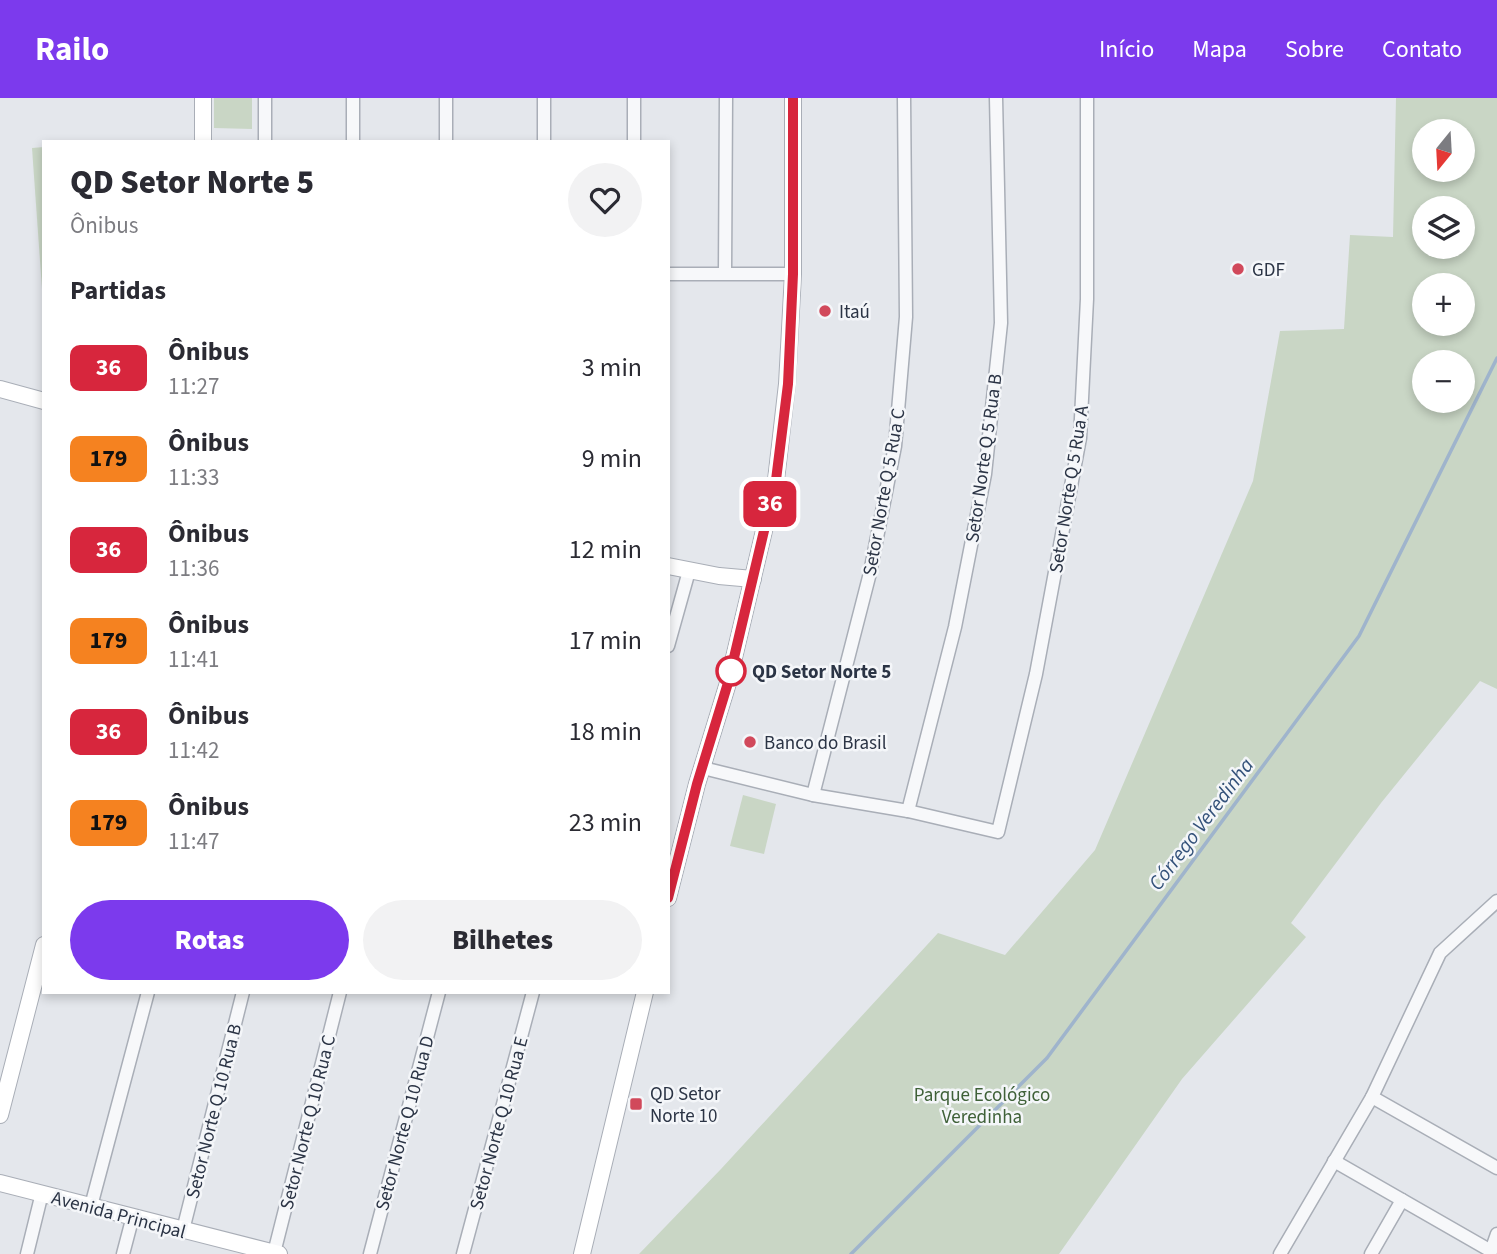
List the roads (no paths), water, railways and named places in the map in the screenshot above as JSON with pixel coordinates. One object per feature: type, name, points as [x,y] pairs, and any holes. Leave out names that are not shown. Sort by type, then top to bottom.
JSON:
[{"type":"street","points":[[203,98],[203,140]]},
{"type":"street","points":[[265,98],[265,140]]},
{"type":"street","points":[[353,98],[353,140]]},
{"type":"street","points":[[446,98],[446,140]]},
{"type":"street","points":[[544,98],[544,140]]},
{"type":"street","points":[[634,140],[635,98]]},
{"type":"street","points":[[725,274],[726,98]]},
{"type":"street","points":[[670,891],[728,683],[776,480],[788,384],[793,274],[793,98]]},
{"type":"street","name":"Setor Norte Q 5 Rua C","points":[[813,795],[870,572],[895,446],[906,317],[905,98]]},
{"type":"street","name":"Setor Norte Q 5 Rua B","points":[[908,811],[955,627],[985,474],[1001,323],[996,98]]},
{"type":"street","name":"Setor Norte Q 5 Rua A","points":[[908,811],[998,832],[1036,674],[1080,438],[1087,299],[1087,98]]},
{"type":"street","points":[[670,274],[793,274]]},
{"type":"street","points":[[0,389],[42,400]]},
{"type":"street","points":[[670,566],[719,576],[753,579]]},
{"type":"street","points":[[670,639],[689,571]]},
{"type":"street","points":[[703,768],[813,795],[908,811]]},
{"type":"street","points":[[1280,1254],[1372,1097],[1440,953],[1497,901]]},
{"type":"street","points":[[0,1115],[42,954]]},
{"type":"street","points":[[91,1206],[147,994]]},
{"type":"street","name":"Setor Norte Q 10 Rua B","points":[[183,1230],[242,994]]},
{"type":"street","name":"Setor Norte Q 10 Rua C","points":[[277,1253],[340,994]]},
{"type":"street","name":"Setor Norte Q 10 Rua D","points":[[370,1254],[438,994]]},
{"type":"street","name":"Setor Norte Q 10 Rua E","points":[[463,1254],[532,994]]},
{"type":"street","points":[[582,1254],[645,994]]},
{"type":"street","points":[[1372,1097],[1497,1168]]},
{"type":"street","points":[[1334,1161],[1490,1252],[1497,1234]]},
{"type":"street","name":"Avenida Principal","points":[[0,1183],[183,1230],[221,1247],[277,1253]]},
{"type":"street","points":[[27,1254],[42,1193]]},
{"type":"street","points":[[1371,1254],[1402,1200]]},
{"type":"street","points":[[123,1254],[132,1216]]},
{"type":"waterway","name":"Córrego Veredinha","points":[[851,1254],[1047,1058],[1359,636],[1497,358]]},
{"type":"place","name":"GDF","points":[[1238,269]]},
{"type":"place","name":"Itaú","points":[[825,311]]},
{"type":"place","name":"QD Setor Norte 5","points":[[731,671]]},
{"type":"place","name":"Banco do Brasil","points":[[750,742]]},
{"type":"place","name":"QD Setor Norte 10","points":[[636,1104]]},
{"type":"park label","name":"Parque Ecológico Veredinha","points":[[982,1105]]}]
